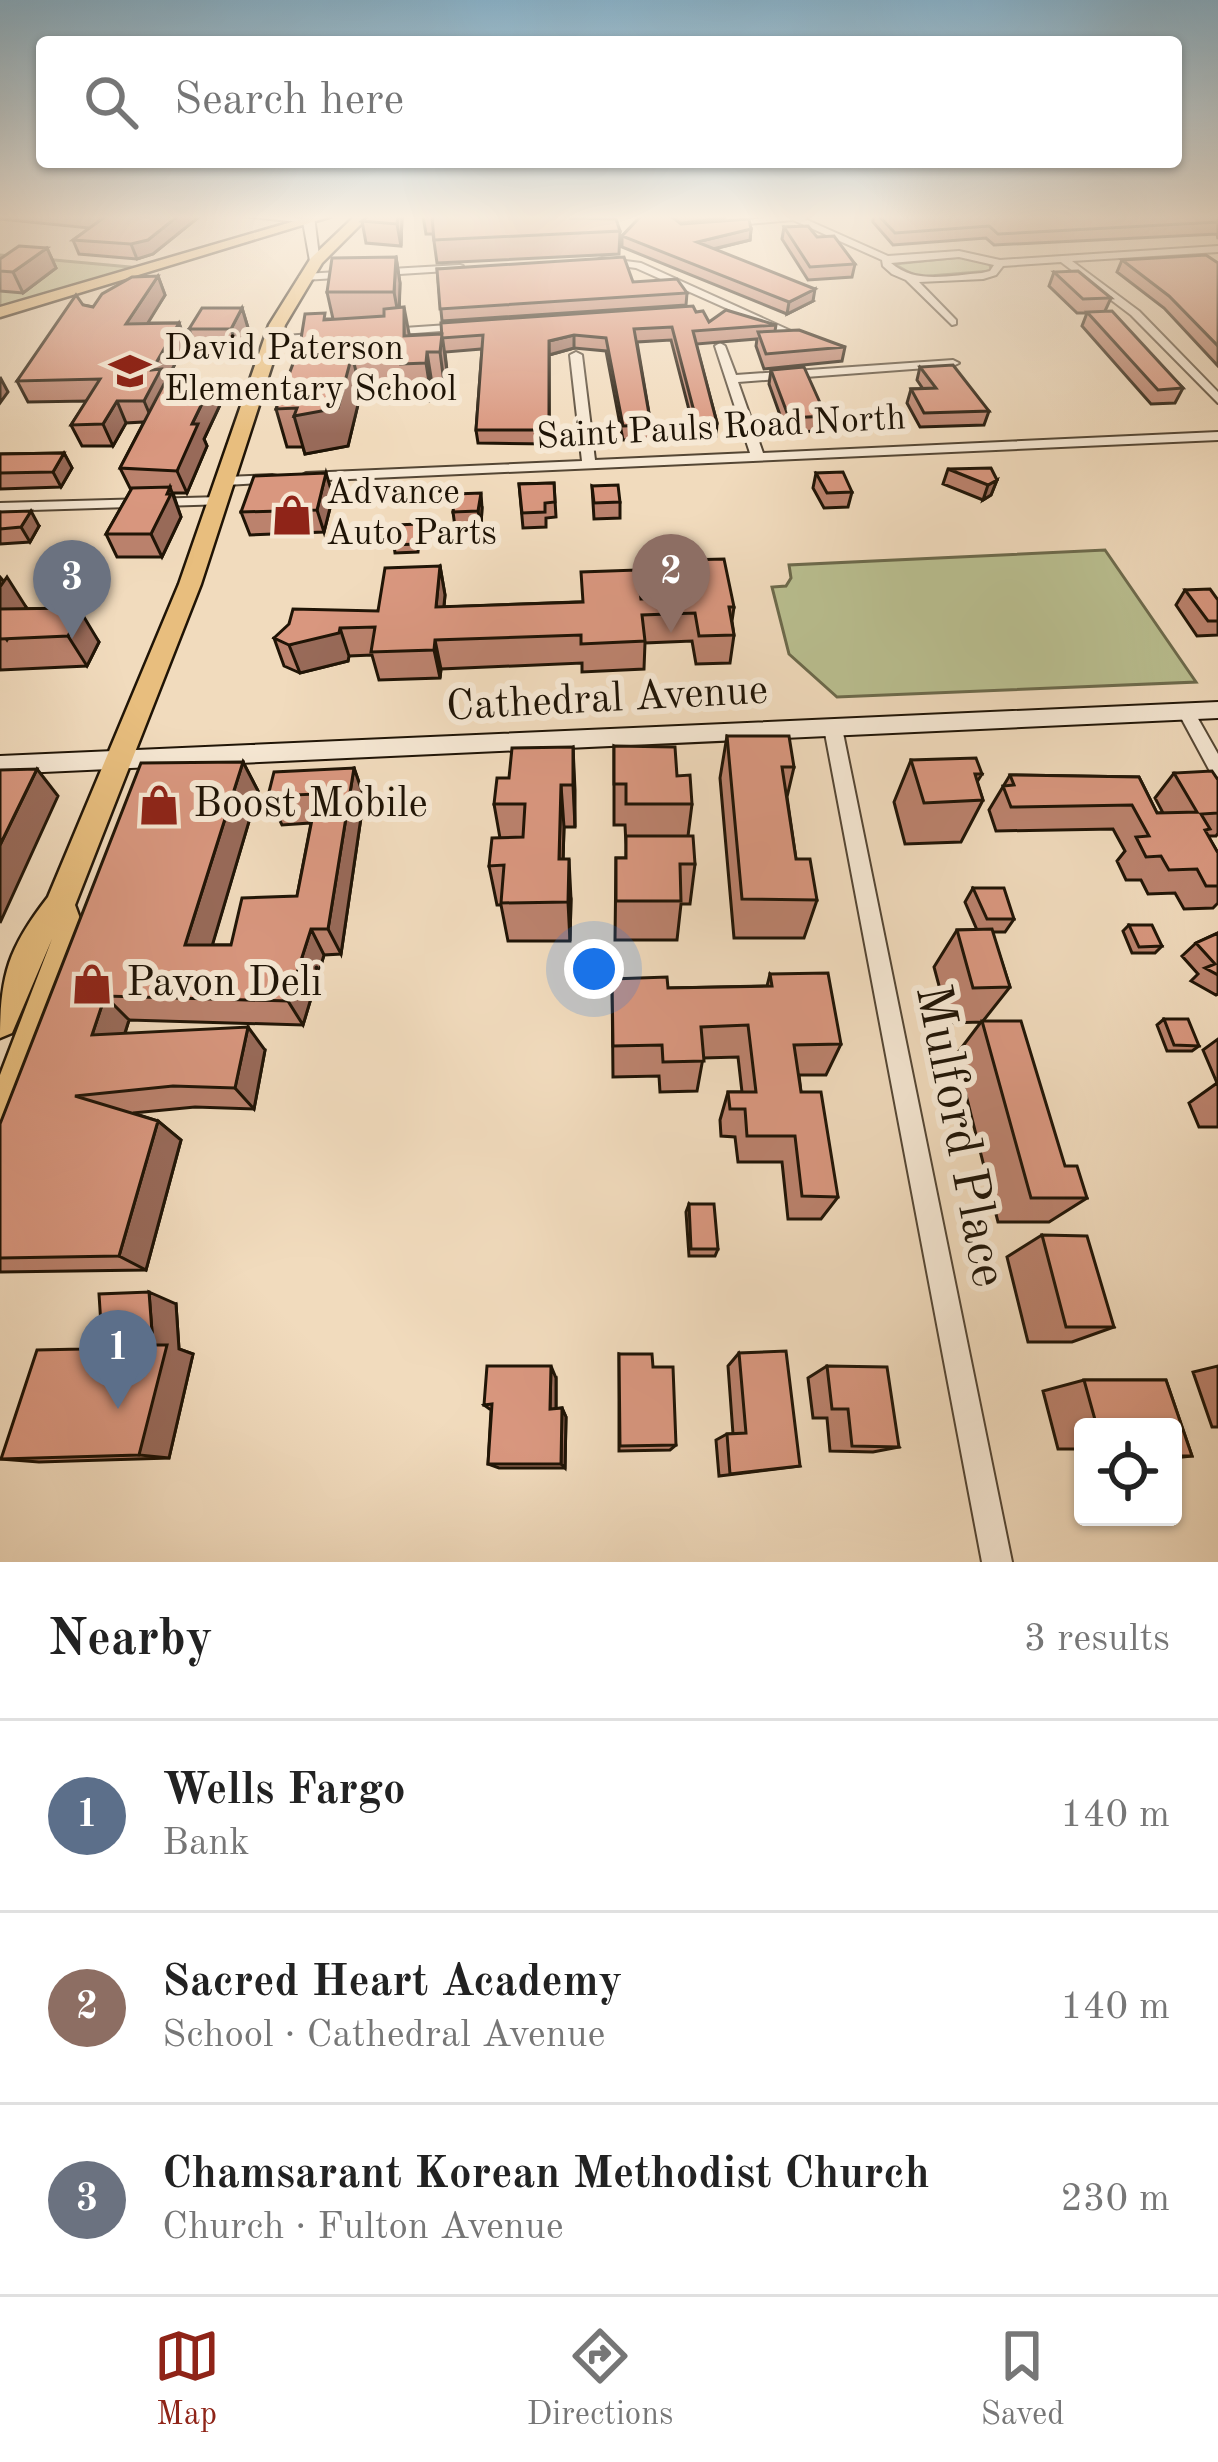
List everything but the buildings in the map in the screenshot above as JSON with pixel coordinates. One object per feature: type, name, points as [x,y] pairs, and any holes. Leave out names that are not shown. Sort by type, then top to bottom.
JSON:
[{"type":"main road","points":[[3,313],[80,289]]},
{"type":"main road","points":[[4,1003],[36,936],[60,905],[224,491],[272,340],[298,289]]},
{"type":"main road","points":[[0,1121],[70,932],[60,905]]},
{"type":"street","points":[[691,289],[797,336]]},
{"type":"street","points":[[919,289],[952,322]]},
{"type":"street","points":[[1103,289],[1135,313],[1218,399]]},
{"type":"street","points":[[714,311],[737,309]]},
{"type":"street","points":[[372,333],[486,326]]},
{"type":"street","points":[[272,340],[349,335]]},
{"type":"street","points":[[720,346],[758,457]]},
{"type":"street","points":[[576,356],[589,464]]},
{"type":"street","points":[[731,379],[953,363]]},
{"type":"street","name":"Saint Pauls Road North","points":[[0,507],[589,464],[1218,436]]},
{"type":"street","name":"Cathedral Avenue","points":[[0,765],[1218,710]]},
{"type":"street","points":[[1186,712],[1218,770]]},
{"type":"street","name":"Mulford Place","points":[[833,728],[997,1562]]},
{"type":"green space","points":[[0,289],[72,289],[0,311]]},
{"type":"green space","points":[[1105,550],[1196,682],[837,697],[789,654],[772,587],[786,586],[791,578],[789,565]]},
{"type":"place","name":"David Paterson Elementary School","points":[[130,371]]},
{"type":"place","name":"Advance Auto Parts","points":[[292,515]]},
{"type":"place","name":"Sacred Heart Academy","points":[[671,633]]},
{"type":"place","name":"Chamsarant Korean Methodist Church","points":[[72,639]]},
{"type":"place","name":"Boost Mobile","points":[[159,805]]},
{"type":"place","name":"Pavon Deli","points":[[92,984]]},
{"type":"place","name":"Wells Fargo","points":[[118,1409]]}]
